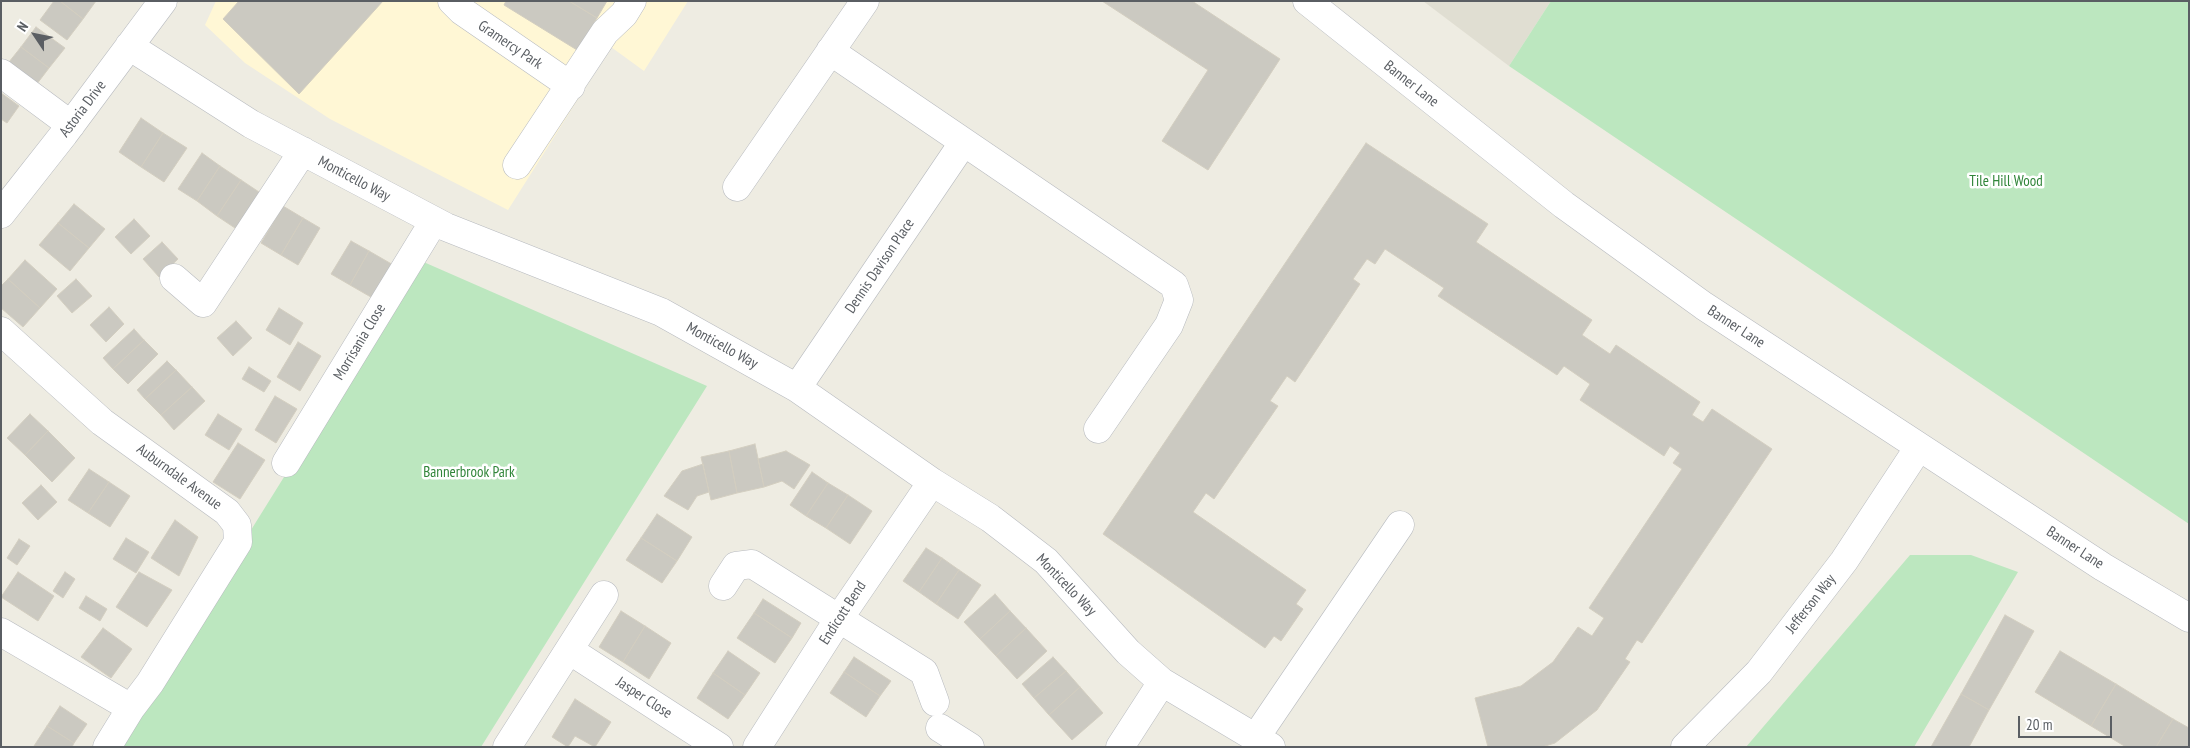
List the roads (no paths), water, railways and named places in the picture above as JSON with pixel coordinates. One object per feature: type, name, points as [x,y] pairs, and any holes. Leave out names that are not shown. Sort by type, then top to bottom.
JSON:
[{"type":"street","name":"Astoria Drive","points":[[1,214],[71,125],[163,1]]},
{"type":"street","name":"Gramercy Park","points":[[452,1],[506,43],[571,86]]},
{"type":"street","points":[[517,165],[605,32],[624,14],[632,1]]},
{"type":"street","points":[[737,187],[865,1]]},
{"type":"street","name":"Banner Lane","points":[[1307,1],[1564,205],[1704,306],[2102,567],[2189,618]]},
{"type":"street","name":"Monticello Way","points":[[129,46],[251,124],[434,221],[661,312],[797,388],[932,482],[990,518],[1046,561],[1128,652],[1162,682],[1263,742],[1400,525]]},
{"type":"street","points":[[830,51],[1174,285],[1179,300],[1170,325],[1098,429]]},
{"type":"street","points":[[1,73],[71,125]]},
{"type":"street","name":"Dennis Davison Place","points":[[797,388],[963,143]]},
{"type":"street","points":[[174,278],[203,304],[303,152]]},
{"type":"street","name":"Morrisania Close","points":[[286,463],[434,221]]},
{"type":"street","name":"Auburndale Avenue","points":[[1,331],[102,422],[227,512],[238,525],[238,542],[150,683],[131,708],[107,747]]},
{"type":"street","name":"Jefferson Way","points":[[1685,747],[1759,672],[1844,561],[1919,447]]},
{"type":"street","name":"Endicott Bend","points":[[757,747],[838,620],[932,482]]},
{"type":"street","points":[[723,586],[736,566],[752,564],[838,620],[924,672],[935,702]]},
{"type":"street","points":[[507,747],[604,596]]},
{"type":"street","points":[[1,632],[131,708]]},
{"type":"street","name":"Jasper Close","points":[[569,650],[719,747]]},
{"type":"street","points":[[1120,747],[1162,682]]},
{"type":"street","points":[[940,728],[970,747]]},
{"type":"park label","name":"Tile Hill Wood","points":[[2006,182]]},
{"type":"park label","name":"Bannerbrook Park","points":[[469,473]]}]
